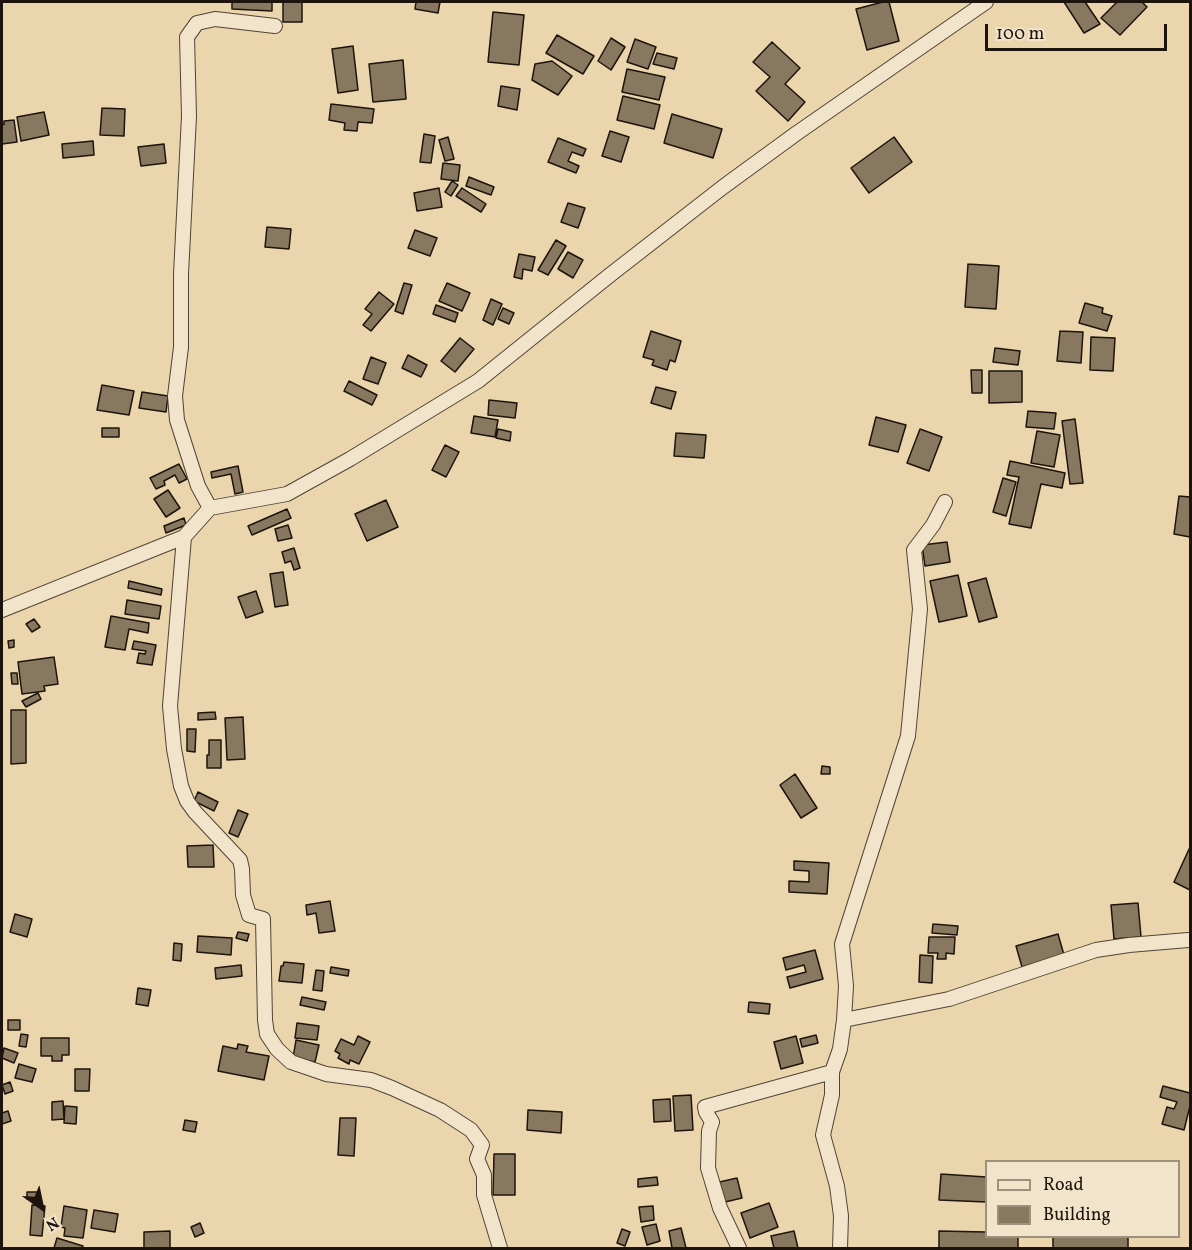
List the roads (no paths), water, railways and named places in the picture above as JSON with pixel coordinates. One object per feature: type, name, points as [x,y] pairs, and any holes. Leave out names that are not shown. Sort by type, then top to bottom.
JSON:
[{"type":"street","points":[[2,610],[184,537],[210,508],[287,494],[351,459],[478,381],[723,188],[797,133],[986,2]]},
{"type":"street","points":[[210,508],[198,486],[180,430],[175,396],[181,347],[181,274],[189,116],[187,37],[197,23],[215,19],[275,27]]},
{"type":"street","points":[[840,1248],[841,1216],[837,1186],[823,1135],[832,1095],[832,1072],[840,1049],[844,1020],[846,986],[842,944],[908,736],[920,609],[914,550],[933,525],[945,502]]},
{"type":"street","points":[[184,537],[170,706],[174,749],[181,786],[187,801],[240,860],[243,895],[249,915],[263,919],[267,1034],[277,1049],[291,1062],[326,1074],[371,1080],[440,1110],[471,1130],[482,1145],[477,1159],[484,1175],[484,1195],[500,1248]]},
{"type":"street","points":[[844,1020],[950,999],[1096,950],[1188,940]]},
{"type":"street","points":[[739,1248],[720,1208],[708,1168],[709,1131],[712,1122],[705,1107],[832,1072]]}]
